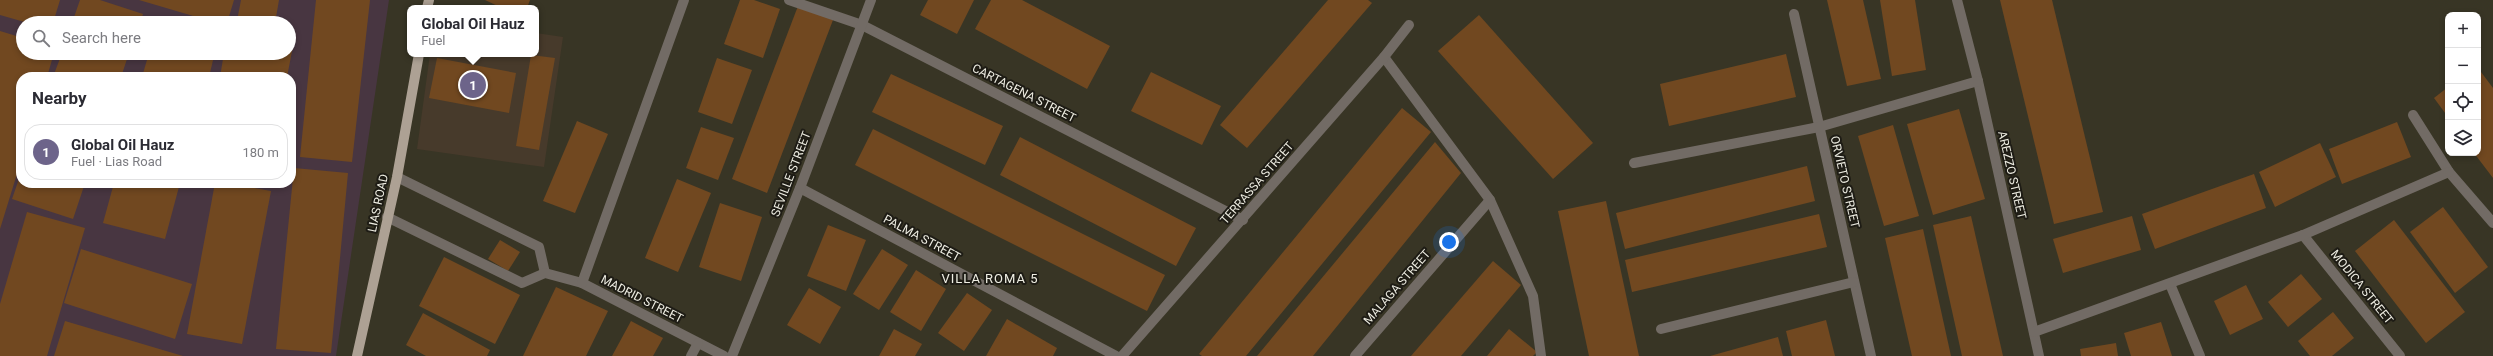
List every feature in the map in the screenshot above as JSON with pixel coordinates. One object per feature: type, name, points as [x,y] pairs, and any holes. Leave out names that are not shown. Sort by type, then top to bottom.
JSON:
[{"type":"main road","name":"LIAS ROAD","points":[[357,356],[397,177],[418,57]]},
{"type":"street","points":[[582,283],[684,0]]},
{"type":"street","name":"CARTAGENA STREET","points":[[788,0],[862,25],[1243,220]]},
{"type":"street","name":"SEVILLE STREET","points":[[732,356],[800,188],[871,0]]},
{"type":"street","name":"AREZZO STREET","points":[[1957,0],[1978,81],[2034,332],[2038,356]]},
{"type":"street","name":"ORVIETO STREET","points":[[1794,14],[1871,356]]},
{"type":"street","name":"TERRASSA STREET","points":[[1122,356],[1243,220],[1384,57],[1409,25]]},
{"type":"street","points":[[1384,57],[1490,200],[1533,296],[1541,356]]},
{"type":"street","points":[[1634,163],[1819,127],[1978,81]]},
{"type":"street","points":[[2413,115],[2449,172],[2493,224]]},
{"type":"street","points":[[2034,332],[2303,235],[2449,172]]},
{"type":"street","points":[[387,217],[522,283],[544,273],[539,246],[397,177]]},
{"type":"street","name":"PALMA STREET","points":[[800,188],[1116,356]]},
{"type":"street","name":"MALAGA STREET","points":[[1355,356],[1490,200]]},
{"type":"street","name":"MODICA STREET","points":[[2303,235],[2400,356]]},
{"type":"street","name":"MADRID STREET","points":[[544,273],[582,283],[724,356]]},
{"type":"street","points":[[1661,329],[1854,282]]},
{"type":"street","points":[[2170,284],[2200,356]]},
{"type":"street","points":[[691,356],[698,343]]},
{"type":"shaded area","points":[[0,0],[389,0],[336,356],[0,356]]},
{"type":"shaded area","points":[[539,33],[563,37],[544,167],[417,149],[430,57],[539,57]]},
{"type":"building","points":[[0,0],[60,0],[55,16],[16,16],[16,20],[0,15]]},
{"type":"building","points":[[80,0],[100,0],[143,14],[142,16],[74,16]]},
{"type":"building","points":[[139,0],[234,0],[229,16],[193,16]]},
{"type":"building","points":[[241,0],[279,0],[276,16],[238,16]]},
{"type":"building","points":[[316,0],[370,0],[352,162],[300,157]]},
{"type":"building","points":[[485,0],[530,0],[528,5],[496,5]]},
{"type":"building","points":[[740,0],[754,0],[780,9],[763,58],[724,44]]},
{"type":"building","points":[[928,0],[974,0],[957,34],[920,15]]},
{"type":"building","points":[[991,0],[1022,0],[1110,46],[1087,89],[975,29]]},
{"type":"building","points":[[1328,0],[1368,0],[1372,3],[1247,148],[1220,125]]},
{"type":"building","points":[[1827,0],[1863,0],[1881,79],[1847,86]]},
{"type":"building","points":[[1880,0],[1915,0],[1926,70],[1892,76]]},
{"type":"building","points":[[2000,0],[2052,0],[2103,212],[2054,224]]},
{"type":"building","points":[[798,6],[833,20],[767,193],[732,179]]},
{"type":"building","points":[[1479,15],[1593,143],[1553,179],[1438,51]]},
{"type":"building","points":[[0,31],[16,36],[16,60],[52,60],[48,72],[16,72],[16,177],[0,229]]},
{"type":"building","points":[[1786,54],[1796,97],[1669,126],[1660,84]]},
{"type":"building","points":[[539,56],[555,58],[539,150],[516,146],[531,57]]},
{"type":"building","points":[[437,58],[516,73],[509,113],[429,98]]},
{"type":"building","points":[[717,58],[752,70],[732,124],[698,112]]},
{"type":"building","points":[[59,60],[127,60],[123,72],[55,72]]},
{"type":"building","points":[[147,60],[213,60],[210,72],[143,72]]},
{"type":"building","points":[[223,60],[290,60],[288,72],[221,72]]},
{"type":"building","points":[[1151,72],[1221,106],[1202,145],[1131,111]]},
{"type":"building","points":[[2481,72],[2493,88],[2493,178],[2476,156],[2481,156]]},
{"type":"building","points":[[891,74],[1003,126],[985,165],[872,112]]},
{"type":"building","points":[[2445,89],[2445,113],[2434,98]]},
{"type":"building","points":[[1402,108],[1431,132],[1246,356],[1202,356],[1199,354]]},
{"type":"building","points":[[1959,109],[1985,199],[1933,215],[1907,124]]},
{"type":"building","points":[[577,121],[608,134],[575,213],[543,201]]},
{"type":"building","points":[[2397,122],[2411,157],[2342,184],[2329,149]]},
{"type":"building","points":[[1893,125],[1919,216],[1884,226],[1858,136]]},
{"type":"building","points":[[701,127],[734,138],[718,180],[686,168]]},
{"type":"building","points":[[873,129],[1165,275],[1147,311],[855,165]]},
{"type":"building","points":[[1020,137],[1196,228],[1176,266],[1000,175]]},
{"type":"building","points":[[1435,142],[1461,173],[1313,356],[1257,356]]},
{"type":"building","points":[[2320,143],[2336,177],[2275,207],[2259,172]]},
{"type":"building","points":[[1807,166],[1815,201],[1625,249],[1616,213]]},
{"type":"building","points":[[296,168],[348,173],[331,353],[276,349],[292,188],[296,188]]},
{"type":"building","points":[[2254,174],[2266,208],[2155,249],[2142,214]]},
{"type":"building","points":[[677,179],[711,193],[678,272],[645,258]]},
{"type":"building","points":[[16,187],[83,188],[73,219],[12,199]]},
{"type":"building","points":[[113,188],[179,188],[165,239],[103,223]]},
{"type":"building","points":[[214,188],[254,188],[271,191],[242,344],[187,334]]},
{"type":"building","points":[[1606,201],[1639,356],[1589,356],[1558,211]]},
{"type":"building","points":[[720,203],[762,217],[741,281],[699,267]]},
{"type":"building","points":[[2443,207],[2488,267],[2455,293],[2410,232]]},
{"type":"building","points":[[27,212],[85,228],[47,356],[0,356],[0,304]]},
{"type":"building","points":[[1819,214],[1827,247],[1632,292],[1625,260]]},
{"type":"building","points":[[1971,216],[2003,356],[1962,356],[1933,225]]},
{"type":"building","points":[[2132,216],[2141,250],[2063,273],[2053,239]]},
{"type":"building","points":[[2394,220],[2465,312],[2426,343],[2355,251]]},
{"type":"building","points":[[828,225],[866,240],[846,291],[807,276]]},
{"type":"building","points":[[1923,229],[1951,356],[1912,356],[1885,238]]},
{"type":"building","points":[[500,240],[520,252],[508,271],[488,259]]},
{"type":"building","points":[[81,249],[192,284],[175,339],[64,303]]},
{"type":"building","points":[[882,249],[908,265],[879,310],[853,294]]},
{"type":"building","points":[[444,257],[520,295],[495,344],[419,306]]},
{"type":"building","points":[[1493,261],[1521,285],[1461,356],[1411,356]]},
{"type":"building","points":[[916,270],[946,289],[921,331],[890,312]]},
{"type":"building","points":[[2301,274],[2322,299],[2288,327],[2268,302]]},
{"type":"building","points":[[2246,285],[2263,319],[2230,335],[2214,301]]},
{"type":"building","points":[[556,287],[608,311],[586,356],[523,356]]},
{"type":"building","points":[[809,288],[841,307],[820,344],[787,325]]},
{"type":"building","points":[[967,293],[992,310],[964,351],[938,333]]},
{"type":"building","points":[[2333,312],[2354,338],[2332,356],[2310,356],[2298,341]]},
{"type":"building","points":[[423,313],[490,350],[487,356],[426,356],[406,345]]},
{"type":"building","points":[[1007,319],[1057,348],[1053,356],[986,356]]},
{"type":"building","points":[[1826,320],[1835,356],[1792,356],[1786,331]]},
{"type":"building","points":[[65,321],[183,356],[54,356]]},
{"type":"building","points":[[631,321],[663,338],[653,356],[612,356]]},
{"type":"building","points":[[2161,322],[2172,356],[2131,356],[2124,333]]},
{"type":"building","points":[[894,329],[922,344],[915,356],[879,356]]},
{"type":"building","points":[[1509,329],[1537,352],[1533,356],[1487,356]]},
{"type":"building","points":[[1778,337],[1783,356],[1710,356]]},
{"type":"building","points":[[2116,343],[2118,356],[2081,356],[2080,349]]},
{"type":"place","name":"Global Oil Hauz","points":[[473,85]]},
{"type":"district","name":"VILLA ROMA 5","points":[[990,278]]}]
